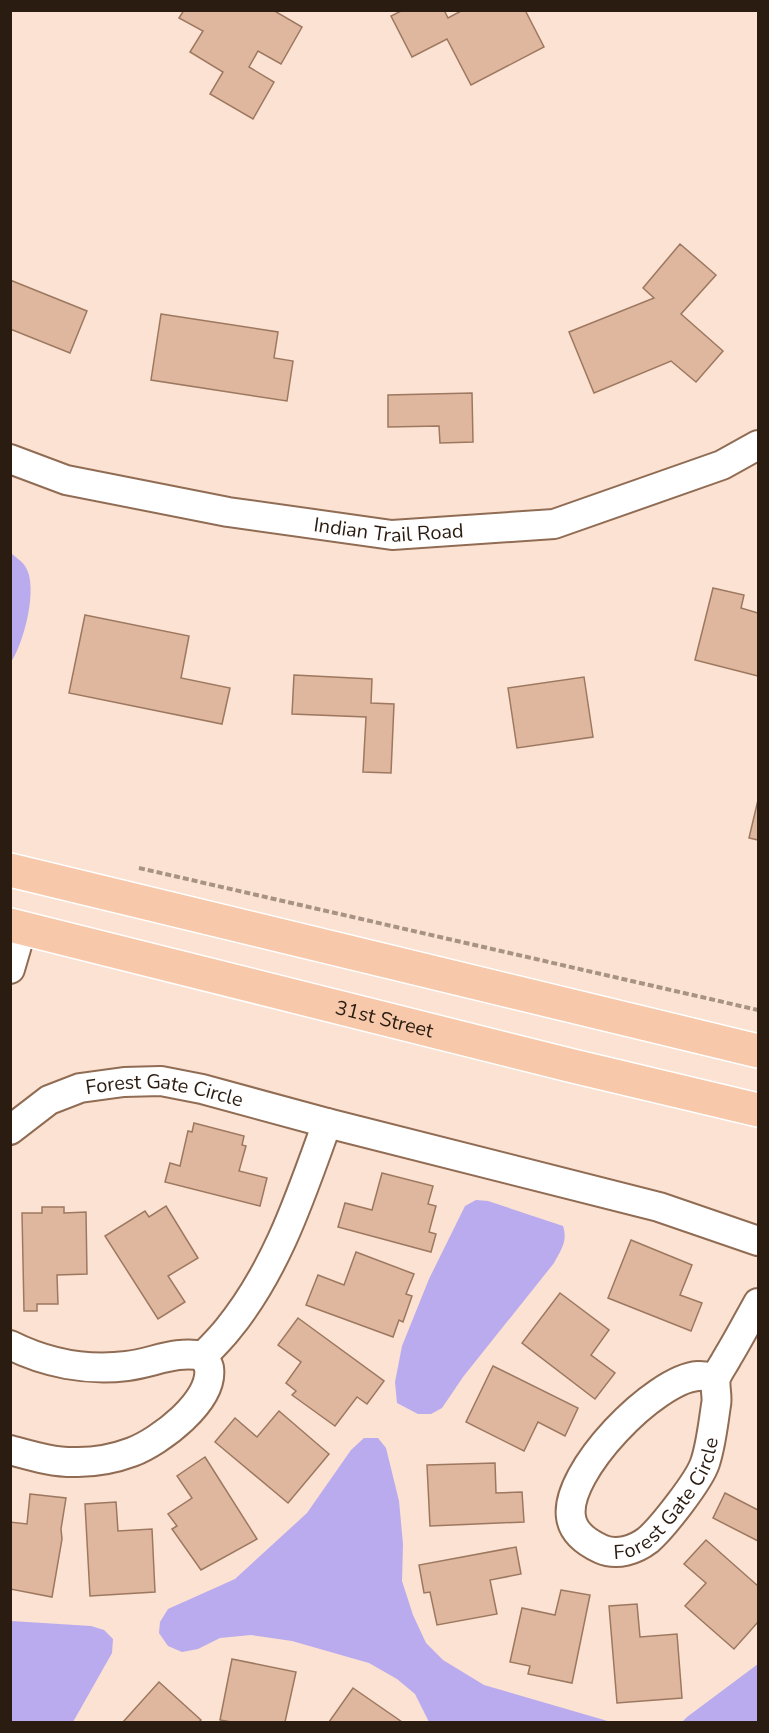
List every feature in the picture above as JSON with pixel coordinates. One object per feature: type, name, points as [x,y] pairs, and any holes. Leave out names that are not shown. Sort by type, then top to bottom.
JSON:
[{"type":"main road","points":[[10,870],[759,1051]]},
{"type":"main road","name":"31st Street","points":[[16,927],[584,1069],[759,1110]]},
{"type":"street","name":"Indian Trail Road","points":[[10,459],[66,480],[228,512],[392,535],[554,524],[722,465],[759,445]]},
{"type":"street","points":[[10,969],[16,927]]},
{"type":"street","name":"Forest Gate Circle","points":[[10,1130],[49,1100],[80,1088],[161,1081],[202,1089],[327,1124],[659,1207],[759,1240]]},
{"type":"street","points":[[203,1356],[234,1322],[275,1257],[327,1124]]},
{"type":"street","name":"Forest Gate Circle","points":[[716,1379],[698,1376],[680,1381],[652,1398],[622,1425],[592,1458],[576,1484],[571,1501],[571,1518],[576,1531],[588,1542],[605,1550],[622,1551],[639,1547],[652,1536],[687,1491],[704,1465],[709,1446],[717,1400],[716,1379],[759,1303]]},
{"type":"street","points":[[10,1345],[47,1360],[101,1367],[127,1366],[180,1354],[203,1356]]},
{"type":"street","points":[[10,1450],[40,1459],[78,1462],[133,1452],[165,1434],[184,1418],[201,1397],[208,1379],[209,1368],[203,1356]]},
{"type":"path","points":[[128,866],[759,1010]]},
{"type":"shaded area","points":[[11,553],[25,566],[31,587],[25,629],[11,662]]},
{"type":"shaded area","points":[[476,1200],[488,1201],[563,1226],[564,1241],[554,1263],[463,1377],[442,1408],[431,1414],[418,1414],[397,1403],[395,1382],[402,1346],[429,1279],[465,1206]]},
{"type":"shaded area","points":[[364,1438],[378,1438],[386,1448],[399,1501],[403,1544],[402,1581],[413,1615],[426,1643],[443,1660],[484,1685],[611,1722],[429,1722],[415,1694],[397,1679],[369,1663],[292,1641],[251,1635],[220,1638],[198,1649],[182,1652],[168,1646],[159,1633],[160,1622],[168,1609],[235,1579],[307,1513],[351,1450]]},
{"type":"shaded area","points":[[11,1621],[91,1626],[104,1630],[113,1639],[112,1653],[73,1722],[11,1722]]},
{"type":"shaded area","points":[[758,1664],[758,1722],[682,1722],[687,1717]]},
{"type":"building","points":[[184,10],[273,10],[302,27],[281,64],[258,51],[249,67],[274,82],[253,119],[210,94],[223,72],[190,52],[203,31],[179,18]]},
{"type":"building","points":[[403,10],[444,10],[448,18],[463,10],[525,10],[544,47],[471,85],[447,39],[412,57],[391,16]]},
{"type":"building","points":[[680,244],[716,275],[681,314],[723,351],[696,382],[671,361],[594,393],[569,332],[654,298],[643,288]]},
{"type":"building","points":[[10,280],[87,311],[70,353],[10,329]]},
{"type":"building","points":[[161,314],[278,332],[274,358],[293,361],[287,401],[151,380]]},
{"type":"building","points":[[472,393],[473,442],[440,443],[439,426],[388,427],[388,395]]},
{"type":"building","points":[[713,588],[744,595],[741,608],[758,613],[758,676],[695,660]]},
{"type":"building","points":[[85,615],[189,636],[181,678],[230,688],[222,724],[69,693]]},
{"type":"building","points":[[294,675],[372,679],[371,703],[394,704],[391,773],[363,772],[366,717],[292,714]]},
{"type":"building","points":[[584,677],[593,737],[517,748],[508,688]]},
{"type":"building","points":[[758,800],[758,840],[749,838]]},
{"type":"building","points":[[194,1123],[244,1136],[242,1145],[246,1146],[239,1171],[267,1178],[260,1206],[165,1182],[170,1163],[180,1166],[188,1131],[192,1132]]},
{"type":"building","points":[[382,1173],[433,1186],[428,1204],[436,1206],[429,1232],[436,1234],[431,1252],[338,1227],[345,1203],[372,1210]]},
{"type":"building","points":[[166,1206],[198,1258],[168,1276],[185,1302],[158,1319],[105,1236],[145,1211],[149,1217]]},
{"type":"building","points":[[42,1207],[64,1207],[64,1213],[86,1212],[87,1274],[57,1275],[58,1304],[37,1304],[37,1311],[24,1311],[22,1213],[42,1213]]},
{"type":"building","points":[[631,1240],[692,1265],[680,1295],[702,1303],[691,1331],[608,1298]]},
{"type":"building","points":[[356,1252],[414,1274],[406,1294],[412,1296],[403,1322],[399,1320],[393,1337],[306,1305],[318,1275],[344,1285]]},
{"type":"building","points":[[560,1293],[609,1330],[591,1355],[615,1373],[595,1399],[522,1343]]},
{"type":"building","points":[[298,1318],[384,1381],[367,1404],[357,1397],[335,1426],[292,1395],[296,1391],[286,1383],[301,1362],[278,1345]]},
{"type":"building","points":[[493,1366],[578,1408],[565,1436],[538,1422],[524,1451],[466,1422]]},
{"type":"building","points":[[279,1411],[329,1454],[288,1503],[215,1442],[235,1418],[257,1437]]},
{"type":"building","points":[[205,1457],[257,1539],[201,1570],[172,1529],[177,1526],[168,1514],[192,1498],[177,1476]]},
{"type":"building","points":[[495,1463],[496,1493],[522,1492],[524,1522],[430,1526],[427,1465]]},
{"type":"building","points":[[725,1493],[758,1510],[758,1541],[713,1518]]},
{"type":"building","points":[[30,1494],[66,1498],[52,1597],[10,1589],[10,1522],[27,1524]]},
{"type":"building","points":[[116,1502],[118,1531],[152,1529],[155,1592],[90,1596],[85,1504]]},
{"type":"building","points":[[706,1540],[758,1586],[758,1622],[734,1649],[685,1606],[706,1583],[684,1564]]},
{"type":"building","points":[[516,1547],[521,1574],[490,1580],[497,1614],[437,1625],[430,1592],[424,1593],[419,1565]]},
{"type":"building","points":[[561,1590],[590,1595],[572,1683],[528,1674],[530,1666],[510,1662],[522,1608],[555,1615]]},
{"type":"building","points":[[637,1604],[640,1637],[677,1634],[682,1698],[617,1703],[609,1606]]},
{"type":"building","points":[[232,1659],[296,1672],[285,1722],[220,1720]]},
{"type":"building","points":[[159,1682],[201,1720],[199,1722],[123,1722]]},
{"type":"building","points":[[353,1688],[402,1722],[329,1722]]}]
